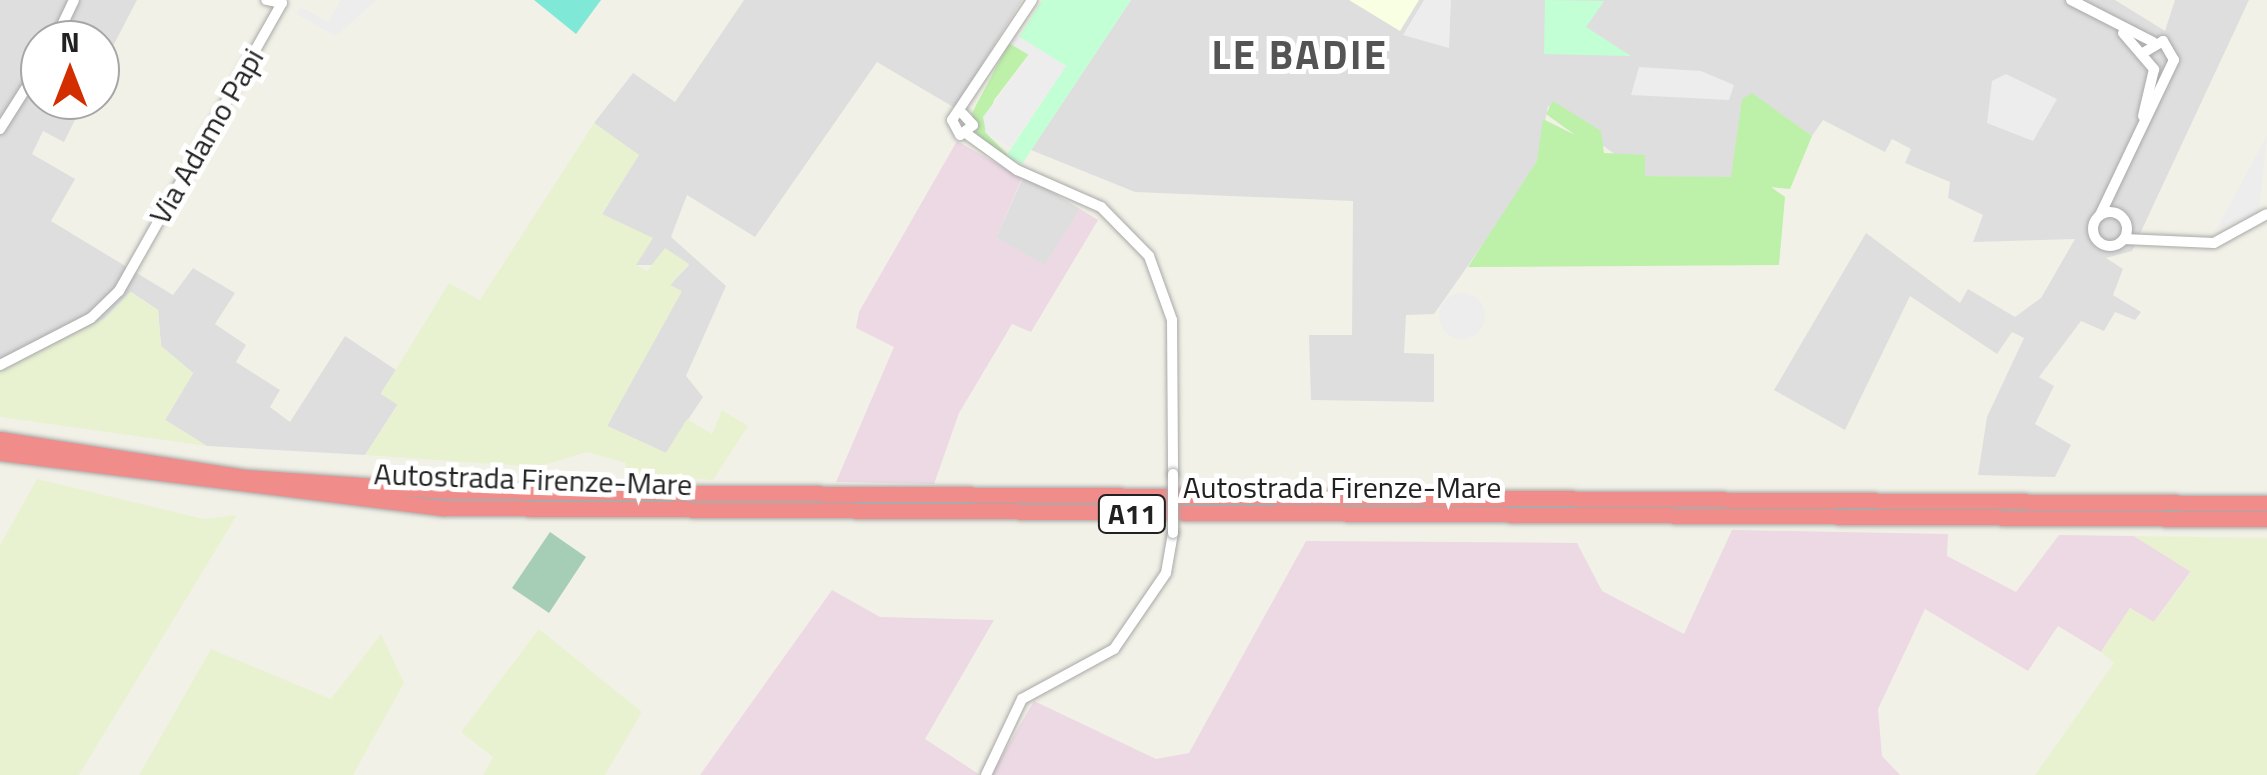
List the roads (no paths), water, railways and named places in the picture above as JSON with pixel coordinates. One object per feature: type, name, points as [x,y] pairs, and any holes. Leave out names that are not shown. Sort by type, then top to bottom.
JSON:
[{"type":"highway","name":"Autostrada Firenze-Mare","points":[[0,439],[245,476],[443,491],[2267,503]]},
{"type":"highway","name":"Autostrada Firenze-Mare","points":[[0,454],[443,508],[2267,519]]},
{"type":"street","name":"Via Adamo Papi","points":[[0,364],[91,318],[128,269],[282,2],[266,0]]},
{"type":"street","points":[[986,775],[1022,700],[1114,649],[1166,573],[1173,533],[1172,320],[1149,256],[1101,207],[980,146],[968,133],[951,126],[966,112],[1032,0]]},
{"type":"street","points":[[2070,0],[2153,42],[2172,47],[2100,215],[2100,242],[2214,242],[2267,214]]},
{"type":"street","points":[[2110,22],[2160,68]]},
{"type":"street","points":[[2145,52],[2153,42]]},
{"type":"street","points":[[0,129],[20,98]]},
{"type":"street","points":[[966,112],[968,133]]},
{"type":"street","points":[[2115,182],[2124,239]]},
{"type":"street","points":[[2100,215],[2123,218],[2160,242]]},
{"type":"district","name":"LE BADIE","points":[[1300,55]]}]
